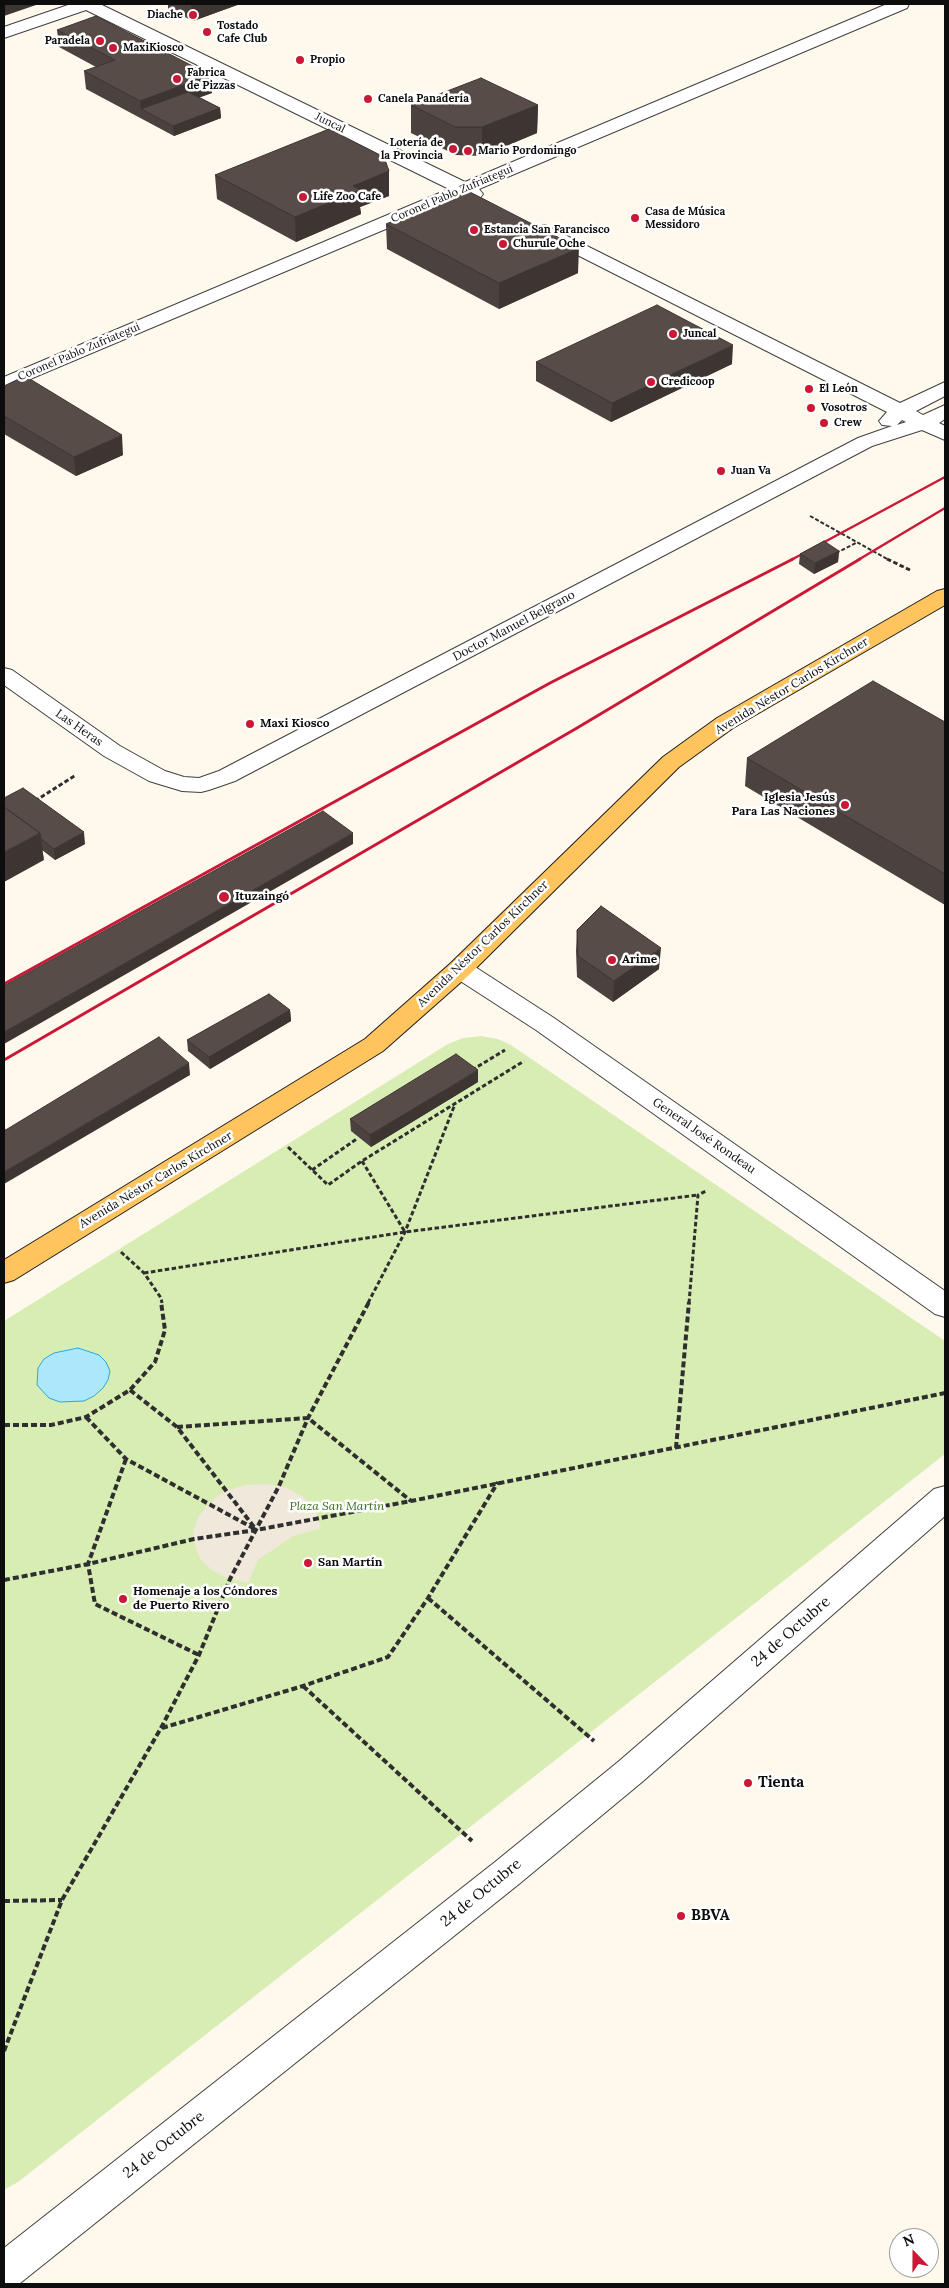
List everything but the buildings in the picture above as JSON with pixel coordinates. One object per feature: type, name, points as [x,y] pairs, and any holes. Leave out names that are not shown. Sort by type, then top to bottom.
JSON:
[{"type":"main road","name":"Avenida Néstor Carlos Kirchner","points":[[4,1273],[374,1045],[460,969],[671,762],[725,723],[945,596]]},
{"type":"street","points":[[4,33],[87,4]]},
{"type":"street","name":"Juncal","points":[[87,4],[490,202]]},
{"type":"street","name":"Coronel Pablo Zufriategui","points":[[4,384],[901,4]]},
{"type":"street","points":[[534,225],[945,434]]},
{"type":"street","name":"Doctor Manuel Belgrano","points":[[865,442],[900,411],[945,388]]},
{"type":"street","name":"Doctor Manuel Belgrano","points":[[157,776],[182,784],[201,785],[228,776],[865,442],[923,423],[945,411]]},
{"type":"street","name":"Las Heras","points":[[4,674],[112,751],[157,776]]},
{"type":"street","name":"General José Rondeau","points":[[460,969],[554,1030],[945,1306]]},
{"type":"street","name":"24 de Octubre","points":[[4,2272],[507,1873],[630,1772],[945,1498]]},
{"type":"path","points":[[769,493],[856,542],[913,571]]},
{"type":"path","points":[[830,557],[856,542]]},
{"type":"path","points":[[33,802],[112,751]]},
{"type":"path","points":[[467,1073],[554,1030]]},
{"type":"path","points":[[256,1118],[328,1185],[362,1161],[455,1104],[554,1030]]},
{"type":"path","points":[[4,2051],[62,1900],[162,1728],[199,1655],[230,1579],[280,1486],[308,1418],[405,1232],[455,1104]]},
{"type":"path","points":[[312,1170],[358,1138]]},
{"type":"path","points":[[362,1161],[405,1232]]},
{"type":"path","points":[[144,1273],[405,1232],[698,1196],[749,1168]]},
{"type":"path","points":[[676,1448],[698,1196]]},
{"type":"path","points":[[4,1425],[51,1425],[86,1417],[130,1390],[155,1362],[165,1330],[161,1298],[144,1273],[87,1222]]},
{"type":"path","points":[[130,1390],[176,1427],[256,1530]]},
{"type":"path","points":[[4,1580],[88,1564],[194,1539],[256,1530],[411,1501],[945,1393]]},
{"type":"path","points":[[86,1417],[126,1458],[256,1530]]},
{"type":"path","points":[[176,1427],[308,1418],[411,1501]]},
{"type":"path","points":[[126,1458],[88,1564],[96,1604],[199,1655]]},
{"type":"path","points":[[162,1728],[303,1686],[388,1657],[428,1598],[498,1482]]},
{"type":"path","points":[[428,1598],[630,1772]]},
{"type":"path","points":[[303,1686],[507,1873]]},
{"type":"path","points":[[4,1901],[62,1900]]},
{"type":"green space","name":"Plaza San Martín","points":[[481,1036],[498,1039],[511,1045],[945,1341],[945,1454],[18,2182],[4,2190],[4,1321],[448,1044],[463,1038]]},
{"type":"shaded area","points":[[267,1484],[287,1488],[305,1498],[316,1512],[321,1528],[293,1536],[258,1560],[248,1583],[230,1579],[213,1571],[201,1560],[195,1546],[193,1531],[199,1516],[209,1503],[225,1491],[246,1485]]},
{"type":"water","points":[[78,1348],[99,1355],[106,1362],[110,1371],[108,1380],[103,1388],[94,1396],[84,1401],[60,1402],[49,1398],[37,1385],[38,1368],[44,1359],[54,1353]]},
{"type":"railway","points":[[791,560],[945,477]]},
{"type":"railway","points":[[858,560],[945,508]]},
{"type":"railway","points":[[4,984],[550,683],[793,559]]},
{"type":"railway","points":[[4,1060],[577,728],[860,559]]},
{"type":"place","name":"Diache","points":[[193,15]]},
{"type":"place","name":"Tostado Cafe Club","points":[[207,32]]},
{"type":"place","name":"Paradela","points":[[100,41]]},
{"type":"place","name":"MaxiKiosco","points":[[113,48]]},
{"type":"place","name":"Propio","points":[[300,60]]},
{"type":"place","name":"Fabrica de Pizzas","points":[[177,79]]},
{"type":"place","name":"Canela Panadería","points":[[368,99]]},
{"type":"place","name":"Lotería de la Provincia","points":[[453,149]]},
{"type":"place","name":"Mario Pordomingo","points":[[468,151]]},
{"type":"place","name":"Life Zoo Cafe","points":[[303,197]]},
{"type":"place","name":"Casa de Música Messidoro","points":[[635,218]]},
{"type":"place","name":"Estancia San Farancisco","points":[[474,230]]},
{"type":"place","name":"Churule Oche","points":[[503,244]]},
{"type":"place","name":"Juncal","points":[[673,334]]},
{"type":"place","name":"Credicoop","points":[[651,382]]},
{"type":"place","name":"El León","points":[[809,389]]},
{"type":"place","name":"Vosotros","points":[[811,408]]},
{"type":"place","name":"Crew","points":[[824,423]]},
{"type":"place","name":"Juan Va","points":[[721,471]]},
{"type":"place","name":"Maxi Kiosco","points":[[250,724]]},
{"type":"place","name":"Iglesia Jesús Para Las Naciones","points":[[845,805]]},
{"type":"place","name":"Ituzaingó","points":[[224,897]]},
{"type":"place","name":"Arime","points":[[612,960]]},
{"type":"place","name":"San Martín","points":[[308,1563]]},
{"type":"place","name":"Homenaje a los Cóndores de Puerto Rivero","points":[[123,1599]]},
{"type":"place","name":"Tienta","points":[[748,1783]]},
{"type":"place","name":"BBVA","points":[[681,1916]]}]
